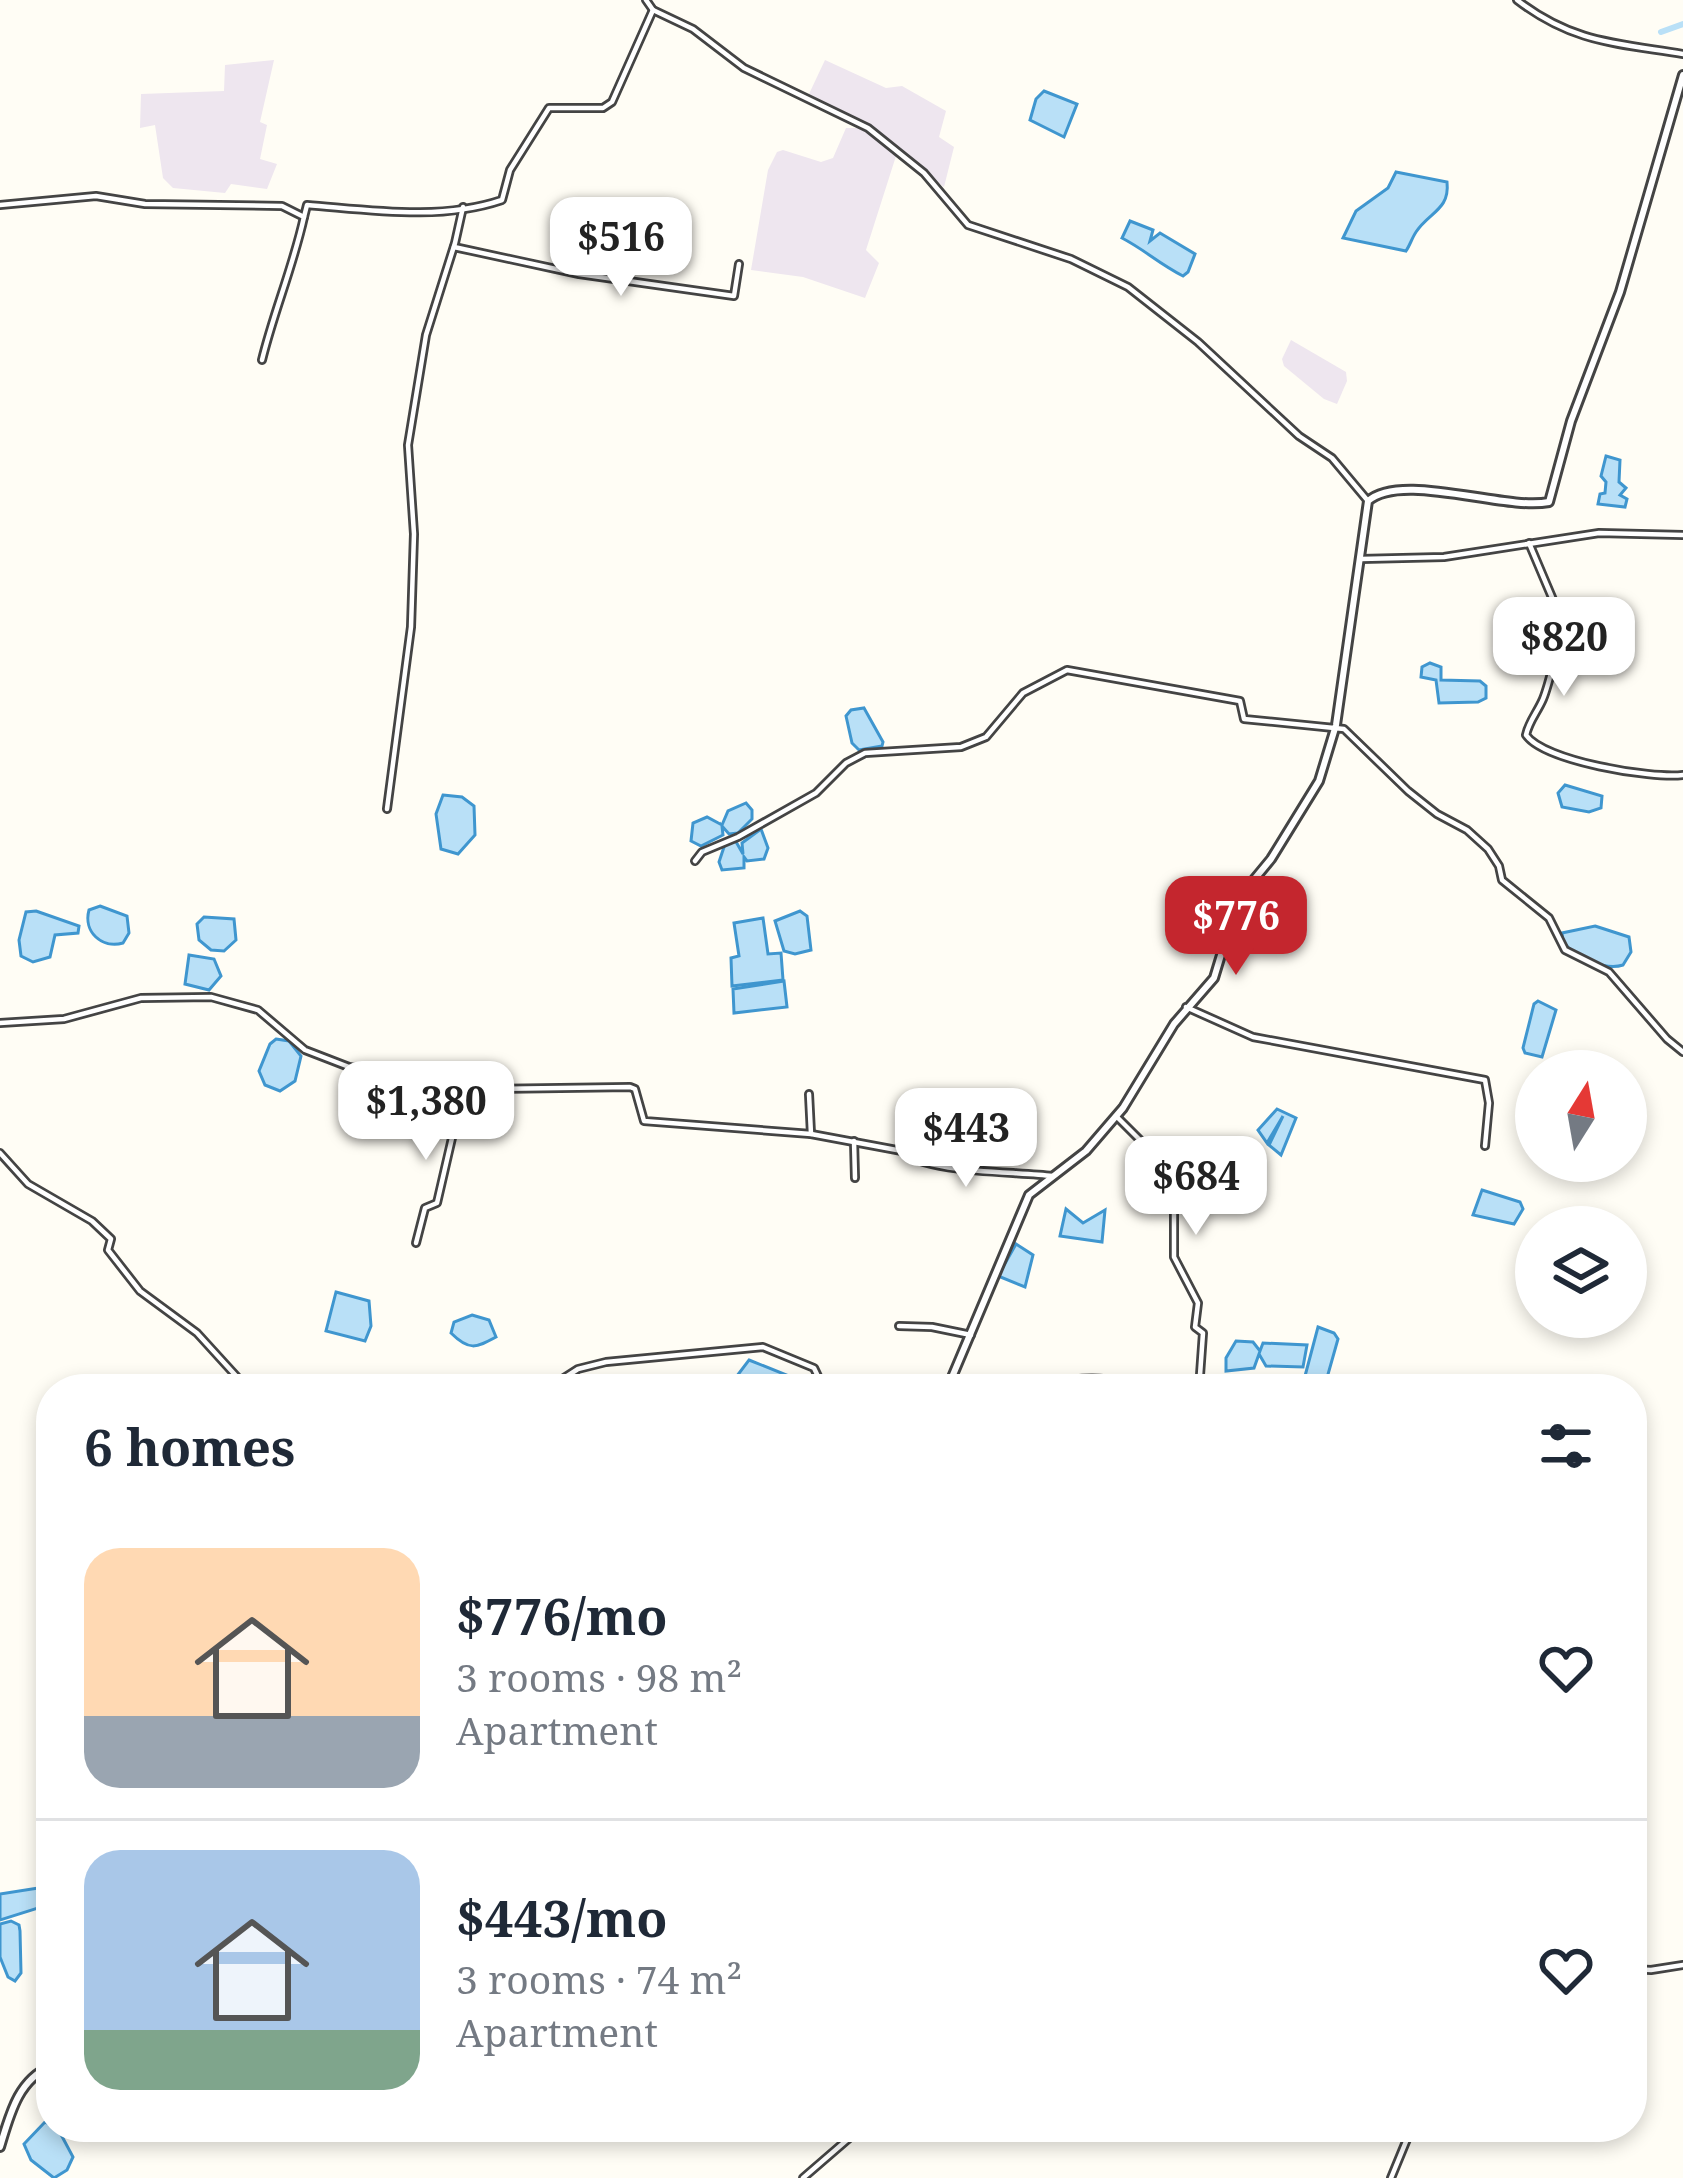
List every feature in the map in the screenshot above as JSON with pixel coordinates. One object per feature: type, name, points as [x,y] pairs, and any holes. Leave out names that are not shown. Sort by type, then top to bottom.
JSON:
[{"type":"street","points":[[646,0],[653,10],[693,29],[744,68],[868,128],[924,173],[968,225],[1071,259],[1128,287],[1198,342],[1299,436],[1332,458],[1368,501],[1336,725],[1319,782],[1271,859],[1238,899],[1214,978],[1186,1007],[1116,1116],[1086,1151],[1029,1195],[954,1374]]},
{"type":"street","points":[[1517,0],[1547,22],[1585,38],[1683,54]]},
{"type":"street","points":[[262,359],[271,321],[290,280],[307,205],[371,213],[502,200],[510,170],[549,108],[603,108],[612,102],[653,10]]},
{"type":"street","points":[[1368,501],[1387,491],[1408,491],[1550,502],[1571,422],[1620,292],[1683,75]]},
{"type":"street","points":[[0,205],[96,196],[145,204],[282,206],[304,218]]},
{"type":"street","points":[[387,808],[411,627],[414,534],[409,432],[426,335],[463,207]]},
{"type":"street","points":[[454,247],[579,274],[734,296],[739,264]]},
{"type":"street","points":[[1361,559],[1444,557],[1624,532],[1683,535]]},
{"type":"street","points":[[1528,543],[1562,621],[1544,697],[1528,722],[1530,742],[1575,760],[1651,776],[1683,775]]},
{"type":"street","points":[[695,861],[702,852],[816,794],[846,763],[866,753],[961,747],[986,737],[1023,693],[1067,670],[1238,700],[1244,719],[1344,729],[1428,807],[1480,842],[1499,866],[1502,880],[1549,918],[1565,950],[1610,972],[1683,1052]]},
{"type":"street","points":[[0,1023],[64,1019],[141,998],[212,997],[258,1010],[305,1050],[349,1067],[464,1086],[630,1087],[635,1089],[644,1121],[811,1134],[902,1151],[908,1158],[959,1169],[1052,1176]]},
{"type":"street","points":[[1186,1007],[1253,1037],[1485,1080],[1490,1103],[1485,1146]]},
{"type":"street","points":[[416,1243],[425,1208],[437,1203],[464,1086]]},
{"type":"street","points":[[809,1094],[811,1134]]},
{"type":"street","points":[[1116,1116],[1156,1156],[1150,1170],[1174,1190],[1174,1257],[1198,1303],[1195,1328],[1203,1333],[1200,1374]]},
{"type":"street","points":[[854,1141],[855,1178]]},
{"type":"street","points":[[0,1154],[28,1184],[102,1230],[111,1240],[108,1250],[126,1276],[197,1333],[234,1374]]},
{"type":"street","points":[[899,1326],[971,1335]]},
{"type":"street","points":[[571,1374],[606,1362],[763,1347],[814,1368],[817,1374]]},
{"type":"street","points":[[1647,1970],[1683,1965]]},
{"type":"street","points":[[0,2147],[22,2088],[36,2072]]},
{"type":"street","points":[[803,2178],[845,2142]]},
{"type":"street","points":[[1391,2178],[1406,2142]]},
{"type":"shaded area","points":[[274,60],[260,122],[267,125],[260,159],[277,164],[267,189],[231,184],[225,193],[173,188],[163,178],[155,125],[140,128],[141,94],[224,91],[225,65]]},
{"type":"shaded area","points":[[825,60],[886,88],[902,86],[946,111],[939,137],[954,147],[944,187],[866,124],[809,94]]},
{"type":"shaded area","points":[[846,128],[875,137],[896,156],[866,250],[879,263],[865,298],[803,277],[751,270],[768,170],[777,152],[821,162],[833,158]]},
{"type":"shaded area","points":[[1291,340],[1346,372],[1337,404],[1284,366],[1282,359]]},
{"type":"water","points":[[1044,91],[1077,104],[1064,137],[1030,120],[1036,99]]},
{"type":"water","points":[[1396,172],[1447,182],[1442,205],[1421,225],[1406,251],[1343,238],[1356,211],[1388,188]]},
{"type":"water","points":[[1130,221],[1153,230],[1150,241],[1160,233],[1195,254],[1188,272],[1183,276],[1122,238]]},
{"type":"water","points":[[1606,456],[1620,460],[1619,482],[1626,488],[1620,495],[1627,499],[1625,507],[1598,504],[1600,494],[1605,493],[1601,476]]},
{"type":"water","points":[[1430,663],[1441,667],[1441,680],[1480,681],[1486,686],[1486,698],[1439,703],[1436,680],[1421,677],[1422,667]]},
{"type":"water","points":[[864,708],[883,742],[859,750],[852,743],[846,716]]},
{"type":"water","points":[[1565,785],[1602,796],[1601,808],[1589,812],[1562,807],[1558,793]]},
{"type":"water","points":[[443,795],[462,797],[474,806],[475,835],[458,854],[441,849],[436,814]]},
{"type":"water","points":[[746,803],[752,819],[738,833],[729,834],[722,826],[723,835],[701,846],[691,841],[693,823],[707,817],[722,825],[728,811]]},
{"type":"water","points":[[761,829],[768,848],[764,859],[747,861],[744,857],[744,868],[722,870],[719,862],[725,844],[735,840],[743,854],[742,843]]},
{"type":"water","points":[[100,906],[127,916],[129,933],[123,943],[101,941],[92,932],[89,910]]},
{"type":"water","points":[[800,911],[807,916],[811,950],[795,954],[784,951],[775,921]]},
{"type":"water","points":[[26,912],[79,926],[78,933],[55,935],[50,957],[33,962],[21,956],[19,940]]},
{"type":"water","points":[[204,917],[234,919],[236,940],[224,951],[211,950],[199,940],[197,924]]},
{"type":"water","points":[[763,918],[768,954],[781,953],[783,980],[732,986],[731,958],[739,956],[734,923]]},
{"type":"water","points":[[1595,926],[1629,937],[1631,952],[1623,965],[1591,961],[1563,942],[1562,933]]},
{"type":"water","points":[[189,955],[214,959],[221,976],[209,990],[185,984]]},
{"type":"water","points":[[784,981],[787,1007],[734,1013],[733,989]]},
{"type":"water","points":[[1538,1001],[1556,1010],[1544,1050],[1524,1050],[1523,1048]]},
{"type":"water","points":[[276,1039],[289,1041],[301,1056],[295,1081],[280,1091],[265,1085],[259,1071]]},
{"type":"water","points":[[1277,1109],[1296,1118],[1281,1155],[1269,1145],[1283,1116],[1267,1143],[1258,1130]]},
{"type":"water","points":[[1482,1190],[1522,1206],[1515,1206],[1514,1224],[1473,1215]]},
{"type":"water","points":[[1066,1209],[1083,1223],[1105,1210],[1102,1242],[1060,1236]]},
{"type":"water","points":[[1016,1244],[1033,1255],[1025,1287],[998,1276]]},
{"type":"water","points":[[336,1292],[369,1301],[371,1326],[365,1341],[326,1331]]},
{"type":"water","points":[[472,1315],[489,1320],[496,1337],[473,1346],[451,1333],[454,1322]]},
{"type":"water","points":[[1318,1327],[1334,1333],[1338,1339],[1328,1374],[1306,1374]]},
{"type":"water","points":[[1236,1341],[1253,1342],[1260,1351],[1263,1343],[1307,1345],[1303,1367],[1266,1366],[1259,1354],[1254,1368],[1226,1371],[1226,1358]]},
{"type":"water","points":[[749,1360],[784,1374],[738,1374]]},
{"type":"water","points":[[36,1888],[36,1909],[0,1920],[0,1894]]},
{"type":"water","points":[[11,1921],[20,1931],[21,1973],[15,1981],[8,1977],[0,1957],[0,1924]]},
{"type":"water","points":[[36,2131],[36,2142],[65,2142],[73,2157],[67,2170],[54,2178],[31,2160],[24,2144]]},
{"type":"waterway","points":[[1661,32],[1683,24]]}]
